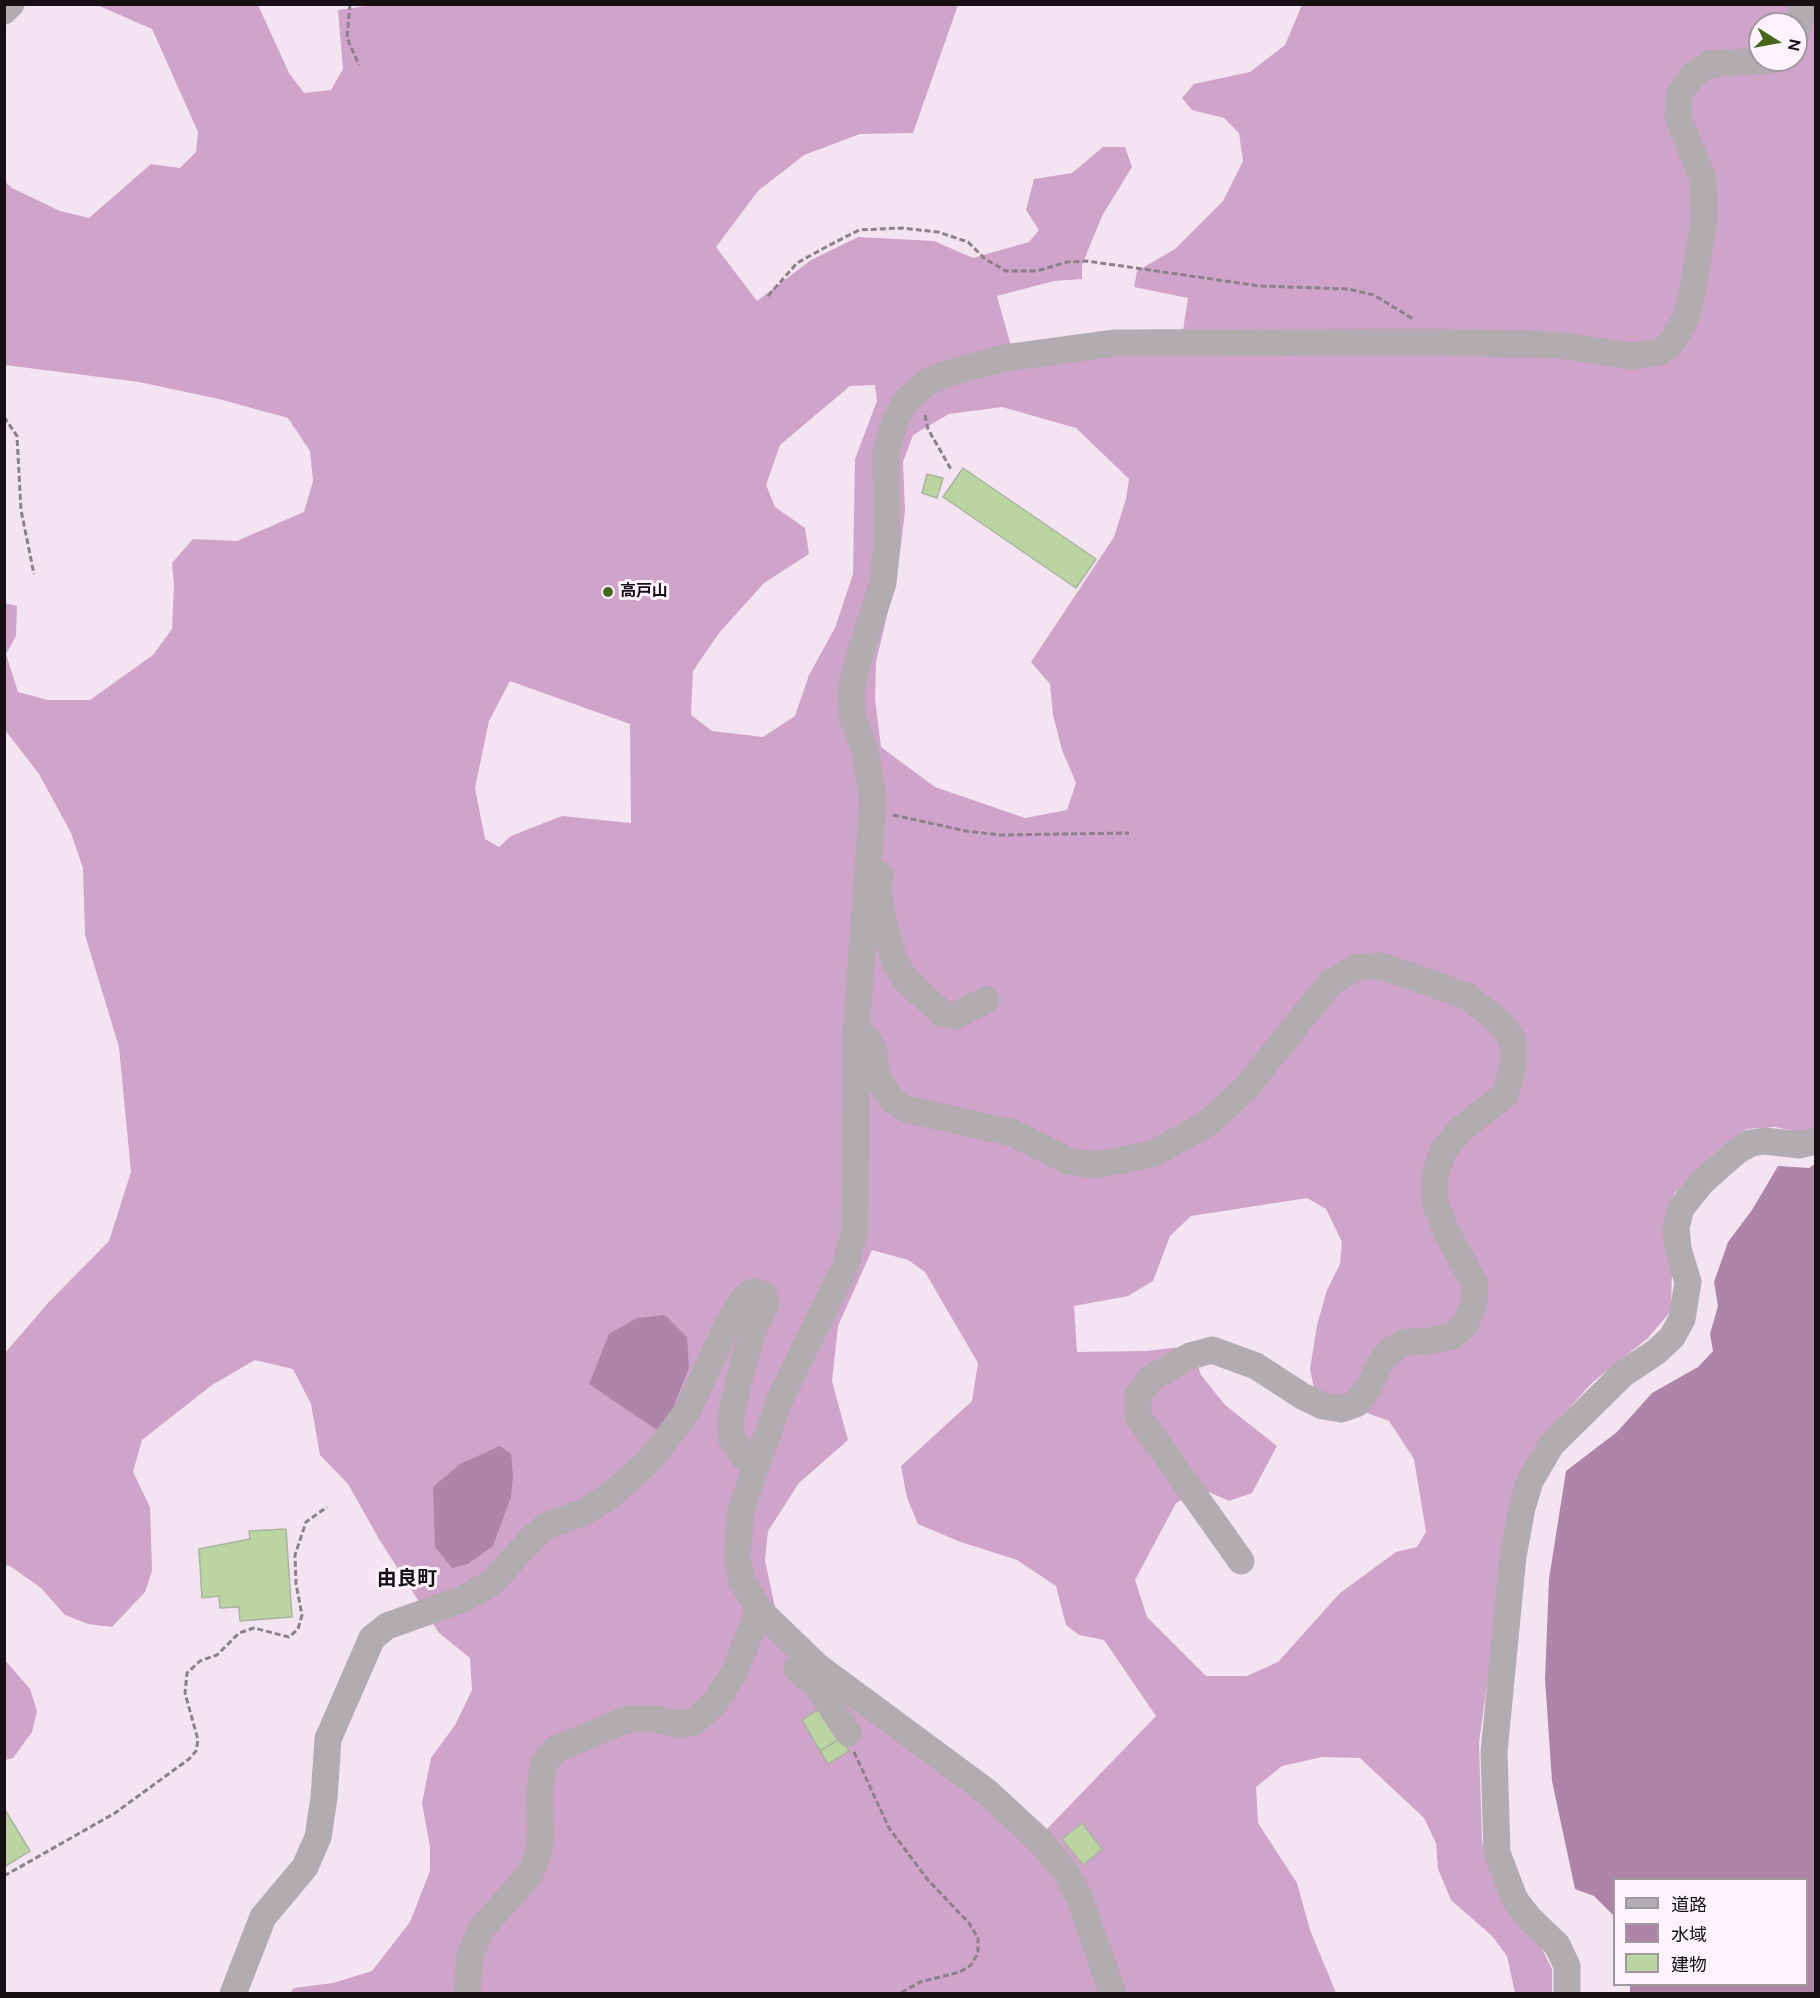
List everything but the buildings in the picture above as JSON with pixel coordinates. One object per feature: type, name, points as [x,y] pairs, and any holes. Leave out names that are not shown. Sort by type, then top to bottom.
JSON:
[{"type":"street","points":[[4,11],[11,4]]},
{"type":"street","points":[[1113,1994],[1079,1896],[1064,1870],[1041,1842],[986,1791],[817,1666],[759,1610],[742,1580],[737,1556],[741,1510],[779,1401],[845,1267],[855,1230],[856,1035],[873,799],[865,751],[852,717],[851,690],[860,653],[883,583],[887,542],[886,453],[894,424],[906,401],[927,382],[1005,358],[1115,343],[1431,342],[1558,345],[1632,356],[1659,351],[1671,344],[1686,318],[1693,290],[1704,219],[1703,179],[1678,117],[1679,95],[1692,75],[1710,64],[1748,62]]},
{"type":"street","points":[[872,811],[882,829],[878,893],[894,960],[902,974],[943,1014],[954,1016],[986,1000]]},
{"type":"street","points":[[856,1035],[868,1039],[874,1052],[876,1075],[890,1098],[906,1109],[1013,1133],[1068,1161],[1096,1165],[1152,1154],[1207,1124],[1246,1088],[1331,982],[1358,967],[1381,966],[1467,996],[1501,1023],[1513,1041],[1513,1066],[1504,1095],[1461,1129],[1443,1151],[1435,1175],[1435,1203],[1447,1233],[1476,1284],[1474,1304],[1466,1325],[1452,1336],[1429,1341],[1406,1342],[1392,1349],[1381,1362],[1370,1387],[1356,1404],[1341,1409],[1323,1406],[1302,1396],[1256,1365],[1212,1350],[1190,1356],[1151,1378],[1138,1395],[1138,1416],[1241,1561]]},
{"type":"street","points":[[1567,1994],[1567,1966],[1557,1945],[1529,1918],[1515,1900],[1504,1877],[1497,1853],[1494,1752],[1513,1556],[1521,1508],[1530,1481],[1551,1445],[1623,1374],[1664,1344],[1682,1319],[1689,1282],[1678,1249],[1676,1228],[1682,1208],[1702,1182],[1737,1150],[1751,1143],[1765,1141],[1800,1145],[1815,1141]]},
{"type":"street","points":[[233,1994],[263,1917],[305,1867],[318,1837],[324,1798],[328,1739],[372,1638],[387,1626],[463,1599],[494,1582],[531,1539],[546,1526],[584,1512],[611,1495],[651,1459],[687,1412],[728,1324],[744,1298],[753,1292],[763,1294],[766,1304],[753,1332],[741,1371],[731,1416],[731,1437],[744,1457],[757,1463]]},
{"type":"street","points":[[467,1994],[470,1955],[483,1928],[530,1874],[538,1854],[541,1833],[539,1799],[543,1766],[554,1750],[628,1719],[653,1719],[679,1724],[694,1722],[715,1703],[735,1671],[759,1610]]},
{"type":"street","points":[[788,1638],[783,1647],[784,1656],[818,1688],[848,1733]]},
{"type":"path","points":[[350,4],[347,38],[359,65]]},
{"type":"path","points":[[768,296],[797,263],[851,234],[859,230],[903,228],[938,232],[968,242],[985,259],[1006,272],[1037,271],[1067,262],[1087,261],[1260,286],[1348,289],[1374,295],[1418,323]]},
{"type":"path","points":[[926,410],[928,429],[952,471]]},
{"type":"path","points":[[4,417],[17,436],[21,510],[34,574]]},
{"type":"path","points":[[872,811],[966,831],[1000,835],[1129,833]]},
{"type":"path","points":[[4,1876],[115,1813],[189,1759],[196,1751],[198,1740],[185,1693],[187,1674],[200,1661],[216,1655],[239,1633],[254,1628],[288,1637],[298,1629],[302,1615],[296,1584],[295,1555],[306,1522],[327,1507]]},
{"type":"path","points":[[848,1733],[872,1796],[889,1828],[928,1880],[969,1923],[978,1938],[978,1953],[970,1965],[960,1972],[921,1982],[898,1994]]},
{"type":"shaded area","points":[[97,5],[258,5],[289,73],[304,93],[331,90],[343,69],[338,10],[372,5],[958,5],[913,133],[860,134],[804,155],[758,191],[716,247],[757,301],[811,260],[858,237],[934,241],[973,258],[1029,242],[1039,230],[1026,210],[1034,179],[1072,173],[1103,147],[1125,147],[1132,167],[1102,216],[1082,265],[1082,279],[1054,281],[997,296],[1011,346],[1182,337],[1188,298],[1134,287],[1137,271],[1175,249],[1223,201],[1243,161],[1239,133],[1224,118],[1192,110],[1182,98],[1194,84],[1250,72],[1285,45],[1302,5],[1815,5],[1815,1130],[1802,1133],[1775,1127],[1747,1129],[1714,1153],[1674,1194],[1664,1235],[1672,1273],[1671,1311],[1648,1338],[1593,1382],[1546,1433],[1502,1574],[1479,1743],[1482,1841],[1503,1901],[1542,1949],[1552,1969],[1552,1993],[1515,1993],[1507,1956],[1492,1936],[1451,1900],[1438,1869],[1436,1843],[1424,1818],[1360,1758],[1322,1757],[1282,1766],[1256,1787],[1258,1823],[1297,1883],[1310,1930],[1336,1993],[290,1993],[294,1988],[333,1983],[372,1971],[410,1922],[430,1871],[430,1847],[422,1803],[431,1758],[455,1725],[472,1690],[470,1658],[439,1633],[379,1539],[348,1484],[320,1455],[311,1404],[293,1369],[255,1360],[212,1385],[142,1440],[133,1472],[150,1507],[152,1571],[145,1592],[112,1627],[88,1624],[65,1615],[41,1588],[10,1566],[5,1565],[5,1353],[48,1303],[109,1241],[131,1172],[119,1047],[85,935],[83,868],[71,833],[39,774],[5,730],[4,603],[17,606],[16,636],[6,654],[18,692],[48,700],[90,700],[153,655],[172,629],[174,584],[172,563],[193,539],[237,541],[304,512],[313,481],[310,451],[288,418],[219,399],[139,382],[5,365],[4,181],[12,188],[60,211],[89,218],[151,164],[180,168],[196,152],[198,132],[152,29]],"holes":[[[875,385],[877,401],[855,459],[853,574],[835,628],[809,675],[795,716],[763,737],[712,731],[691,715],[693,671],[719,633],[764,583],[809,554],[805,528],[775,507],[766,485],[780,445],[850,386]],[[1002,407],[1076,428],[1129,479],[1126,499],[1114,537],[1031,662],[1050,684],[1053,715],[1062,750],[1076,783],[1067,810],[1025,818],[935,787],[881,747],[875,699],[876,662],[898,569],[905,511],[903,462],[913,435],[949,414]],[[510,681],[630,724],[631,823],[562,816],[511,836],[499,847],[485,839],[475,788],[489,721]],[[1307,1198],[1326,1209],[1342,1242],[1340,1264],[1327,1290],[1317,1325],[1310,1369],[1315,1394],[1389,1421],[1414,1459],[1426,1532],[1417,1547],[1396,1552],[1340,1593],[1278,1662],[1247,1676],[1206,1676],[1147,1617],[1135,1580],[1176,1503],[1202,1489],[1229,1501],[1252,1493],[1277,1446],[1225,1405],[1201,1375],[1191,1346],[1145,1351],[1077,1352],[1074,1306],[1128,1296],[1153,1281],[1170,1236],[1191,1216]],[[872,1250],[908,1260],[925,1272],[978,1363],[972,1401],[901,1466],[907,1498],[918,1524],[958,1541],[1017,1560],[1056,1586],[1066,1625],[1079,1635],[1104,1640],[1156,1716],[1046,1830],[826,1662],[776,1612],[765,1560],[768,1531],[799,1483],[848,1440],[832,1381],[838,1326]]]},
{"type":"shaded area","points":[[4,1659],[30,1689],[37,1711],[32,1732],[13,1758],[5,1760]]},
{"type":"water","points":[[1815,1164],[1815,1993],[1630,1993],[1630,1986],[1808,1986],[1808,1878],[1613,1878],[1613,1915],[1594,1896],[1575,1889],[1552,1781],[1545,1679],[1549,1579],[1566,1471],[1617,1432],[1652,1393],[1698,1367],[1713,1351],[1710,1334],[1718,1306],[1714,1282],[1728,1242],[1752,1210],[1778,1166],[1809,1168]]},
{"type":"water","points":[[665,1315],[687,1337],[689,1368],[669,1418],[657,1430],[589,1384],[609,1334],[637,1318]]},
{"type":"water","points":[[500,1446],[511,1454],[513,1476],[511,1497],[493,1546],[468,1564],[452,1568],[435,1547],[433,1487],[460,1464]]},
{"type":"place","name":"高戸山","points":[[608,592]]},
{"type":"district","name":"由良町","points":[[407,1580]]}]
